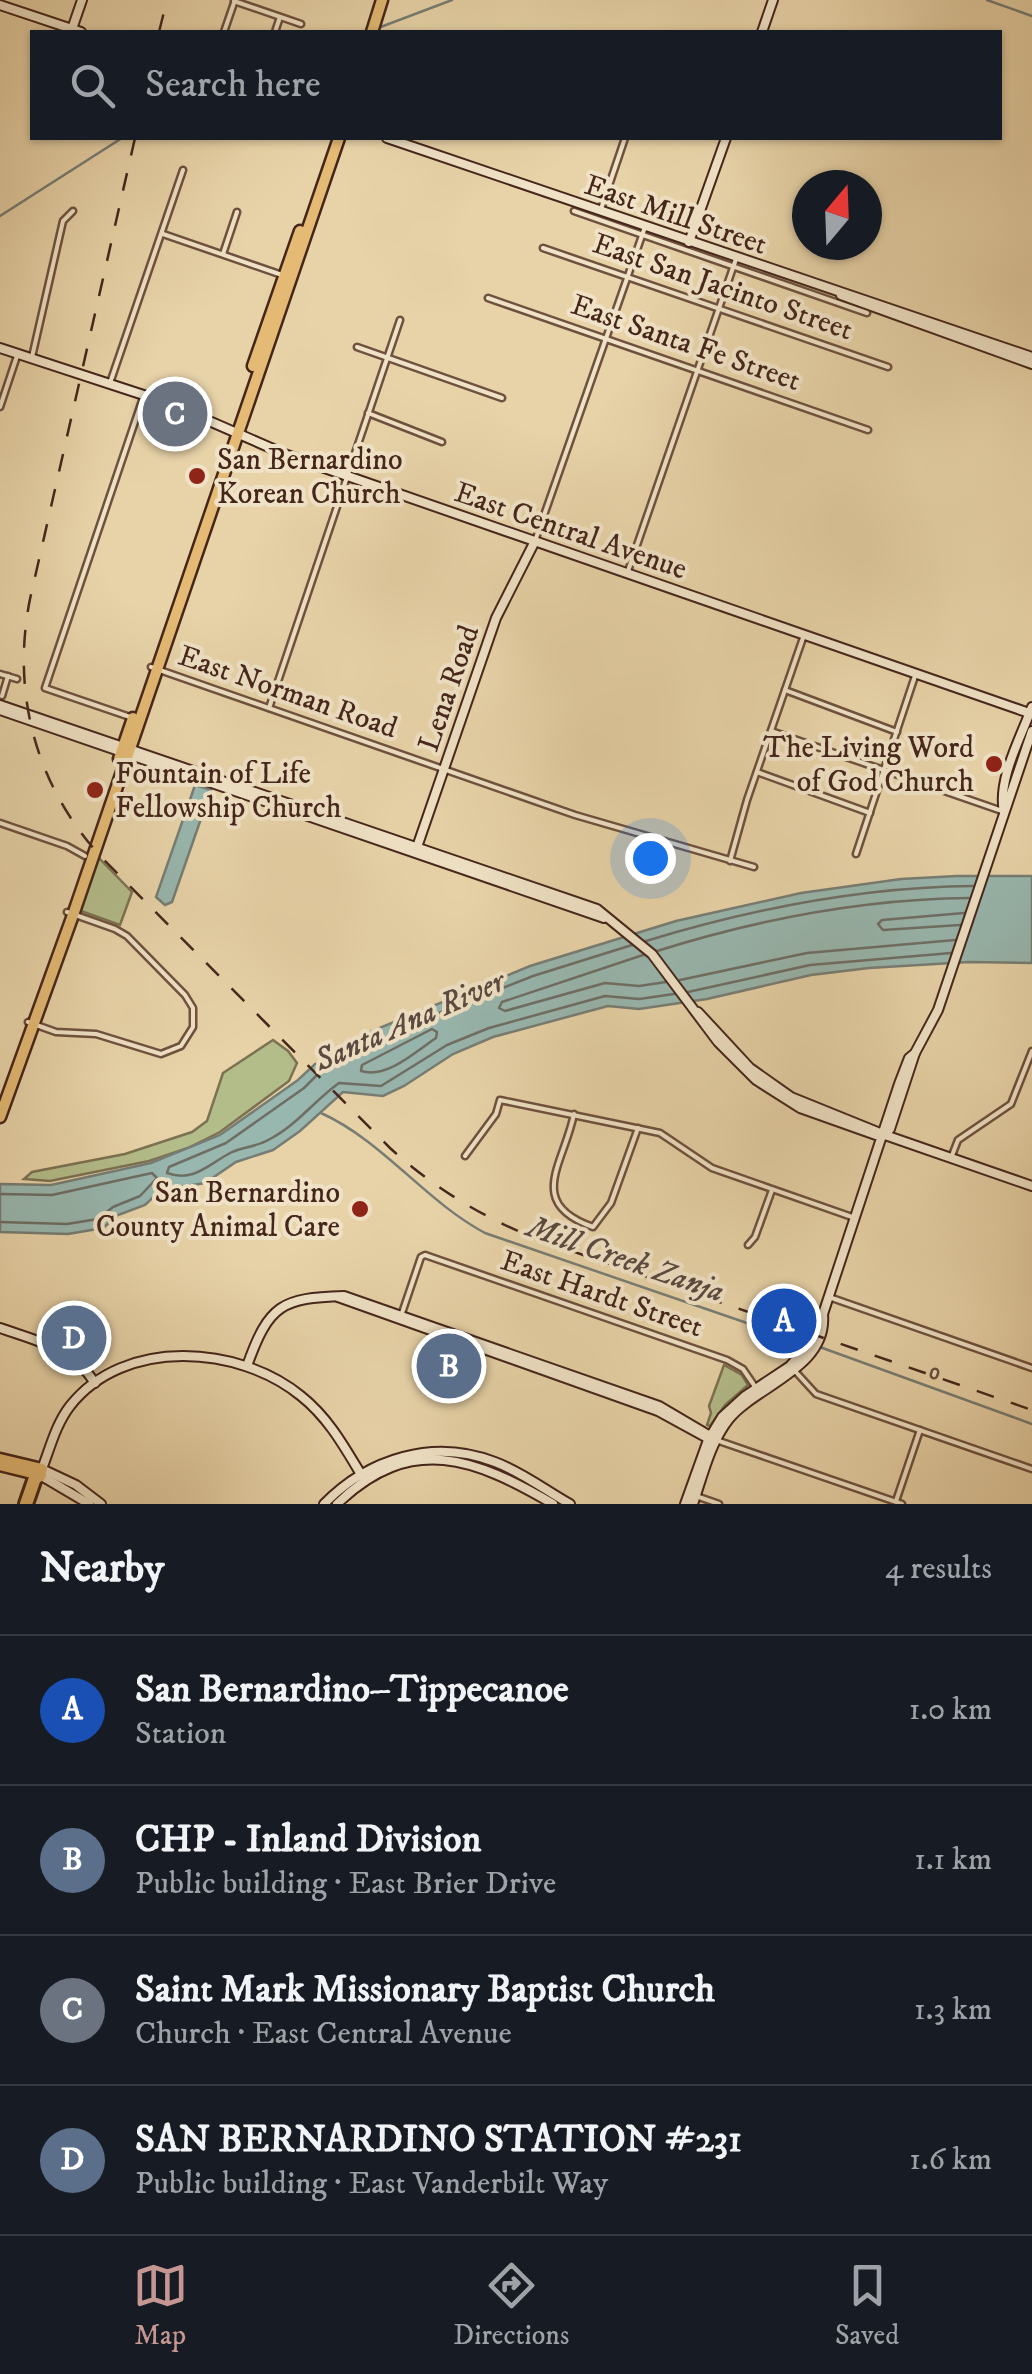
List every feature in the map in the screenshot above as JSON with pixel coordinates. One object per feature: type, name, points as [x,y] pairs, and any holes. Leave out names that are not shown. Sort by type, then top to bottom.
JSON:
[{"type":"highway","points":[[29,1504],[35,1478],[41,1472]]},
{"type":"main road","points":[[373,30],[382,0]]},
{"type":"main road","points":[[763,30],[773,0]]},
{"type":"main road","points":[[76,30],[81,4]]},
{"type":"main road","points":[[0,5],[73,30]]},
{"type":"main road","points":[[234,434],[335,140]]},
{"type":"main road","name":"East Mill Street","points":[[392,140],[644,231],[690,242],[734,262],[837,292],[1032,360]]},
{"type":"main road","points":[[690,242],[725,140]]},
{"type":"main road","points":[[70,914],[86,856],[234,434],[260,345],[288,277]]},
{"type":"main road","points":[[258,373],[263,348],[260,345]]},
{"type":"main road","name":"East Central Avenue","points":[[0,348],[187,410],[234,434],[348,476],[1031,712]]},
{"type":"main road","name":"Lena Road","points":[[416,852],[496,618],[536,542]]},
{"type":"main road","points":[[0,1116],[133,718],[154,668]]},
{"type":"main road","points":[[1,704],[459,867],[586,904],[652,954],[732,1054],[791,1097],[884,1135],[1032,1186]]},
{"type":"main road","points":[[1004,812],[1007,780],[1031,712]]},
{"type":"main road","points":[[685,1504],[711,1438],[728,1410],[792,1368],[810,1345],[915,1053],[938,1010],[1032,731]]},
{"type":"main road","points":[[0,1100],[31,1022]]},
{"type":"main road","points":[[247,1366],[265,1324],[283,1308],[316,1296],[338,1297],[659,1406],[711,1438]]},
{"type":"main road","points":[[0,1328],[69,1354],[96,1383]]},
{"type":"main road","points":[[41,1472],[64,1415],[96,1383],[128,1368],[167,1358],[200,1356],[247,1366],[290,1387],[320,1412],[363,1477]]},
{"type":"main road","points":[[694,1500],[711,1438]]},
{"type":"main road","points":[[324,1504],[363,1477],[409,1454],[439,1451],[505,1466],[570,1504]]},
{"type":"main road","points":[[337,1504],[363,1477],[411,1463],[452,1460],[502,1475],[552,1504]]},
{"type":"main road","points":[[0,1462],[76,1485],[101,1504]]},
{"type":"main road","points":[[41,1472],[89,1504]]},
{"type":"street","points":[[225,30],[235,1],[301,24]]},
{"type":"street","points":[[276,30],[280,17]]},
{"type":"street","points":[[600,212],[624,140]]},
{"type":"street","points":[[110,383],[183,170]]},
{"type":"street","points":[[32,357],[64,222],[73,211]]},
{"type":"street","points":[[574,211],[734,262],[867,313]]},
{"type":"street","points":[[223,254],[237,212]]},
{"type":"street","points":[[536,542],[644,231]]},
{"type":"street","points":[[161,233],[288,277]]},
{"type":"street","name":"East San Jacinto Street","points":[[544,248],[888,367]]},
{"type":"street","points":[[627,573],[734,262]]},
{"type":"street","name":"East Santa Fe Street","points":[[488,298],[868,430]]},
{"type":"street","points":[[269,708],[400,320]]},
{"type":"street","points":[[357,347],[502,398]]},
{"type":"street","points":[[0,407],[18,353]]},
{"type":"street","points":[[133,718],[45,688],[144,395]]},
{"type":"street","points":[[368,414],[442,442]]},
{"type":"street","points":[[730,860],[804,634]]},
{"type":"street","name":"East Norman Road","points":[[154,668],[589,819],[754,868]]},
{"type":"street","points":[[0,674],[17,679]]},
{"type":"street","points":[[856,854],[916,674]]},
{"type":"street","points":[[1,704],[8,676]]},
{"type":"street","points":[[785,690],[896,732]]},
{"type":"street","points":[[771,730],[1004,812]]},
{"type":"street","points":[[756,772],[870,813]]},
{"type":"street","points":[[0,824],[86,856]]},
{"type":"street","points":[[31,1022],[64,1033],[96,1034],[161,1054],[182,1046],[190,1034],[194,1018],[185,995],[127,936],[70,914]]},
{"type":"street","points":[[950,1158],[958,1140],[1011,1104],[1032,1051]]},
{"type":"street","points":[[465,1156],[496,1114],[498,1102],[574,1114],[668,1136],[712,1168],[856,1219]]},
{"type":"street","points":[[574,1114],[552,1190],[555,1202],[566,1215],[592,1227],[610,1206],[638,1128]]},
{"type":"street","points":[[748,1245],[755,1237],[772,1190]]},
{"type":"street","name":"East Hardt Street","points":[[400,1318],[423,1255],[727,1360],[743,1369],[758,1390]]},
{"type":"street","points":[[829,1298],[1032,1368]]},
{"type":"street","points":[[792,1368],[813,1392],[1032,1469]]},
{"type":"street","points":[[711,1438],[897,1503],[920,1430]]},
{"type":"street","points":[[694,1500],[719,1504]]},
{"type":"green space","points":[[97,856],[132,892],[120,925],[80,908]]},
{"type":"green space","points":[[273,1040],[297,1063],[289,1081],[220,1132],[149,1161],[50,1181],[24,1179],[32,1172],[125,1154],[192,1132],[207,1121],[223,1073]]},
{"type":"green space","points":[[724,1365],[742,1375],[748,1385],[725,1405],[710,1426],[709,1406]]},
{"type":"water","points":[[195,785],[211,790],[172,902],[165,905],[156,897]]},
{"type":"water","name":"Santa Ana River","points":[[1032,876],[1032,963],[869,968],[811,975],[707,999],[639,1009],[608,1006],[493,1037],[453,1054],[383,1096],[343,1092],[273,1150],[236,1162],[205,1183],[161,1190],[145,1205],[118,1215],[103,1228],[68,1234],[0,1232],[0,1184],[51,1185],[151,1163],[220,1135],[315,1064],[372,1031],[530,966],[676,921],[801,893],[901,879]]},
{"type":"waterway","points":[[378,28],[452,0]]},
{"type":"waterway","points":[[987,0],[1032,16]]},
{"type":"waterway","points":[[0,216],[119,140]]},
{"type":"waterway","name":"Mill Creek Zanja","points":[[321,1113],[364,1139],[443,1205],[485,1233],[805,1343]]},
{"type":"waterway","name":"Mill Creek Zanja","points":[[817,1346],[1032,1424]]},
{"type":"railway","points":[[160,30],[167,0]]},
{"type":"railway","points":[[135,140],[25,634],[24,670],[34,738],[45,770],[80,831],[103,859],[390,1148],[459,1200],[537,1239],[1032,1410]]},
{"type":"place","name":"Saint Mark Missionary Baptist Church","points":[[175,414]]},
{"type":"place","name":"San Bernardino Korean Church","points":[[197,476]]},
{"type":"place","name":"The Living Word of God Church","points":[[994,764]]},
{"type":"place","name":"Fountain of Life Fellowship Church","points":[[95,790]]},
{"type":"place","name":"San Bernardino County Animal Care","points":[[360,1209]]},
{"type":"place","name":"San Bernardino–Tippecanoe","points":[[784,1321]]},
{"type":"place","name":"SAN BERNARDINO STATION #231","points":[[74,1338]]},
{"type":"place","name":"CHP - Inland Division","points":[[449,1366]]}]
